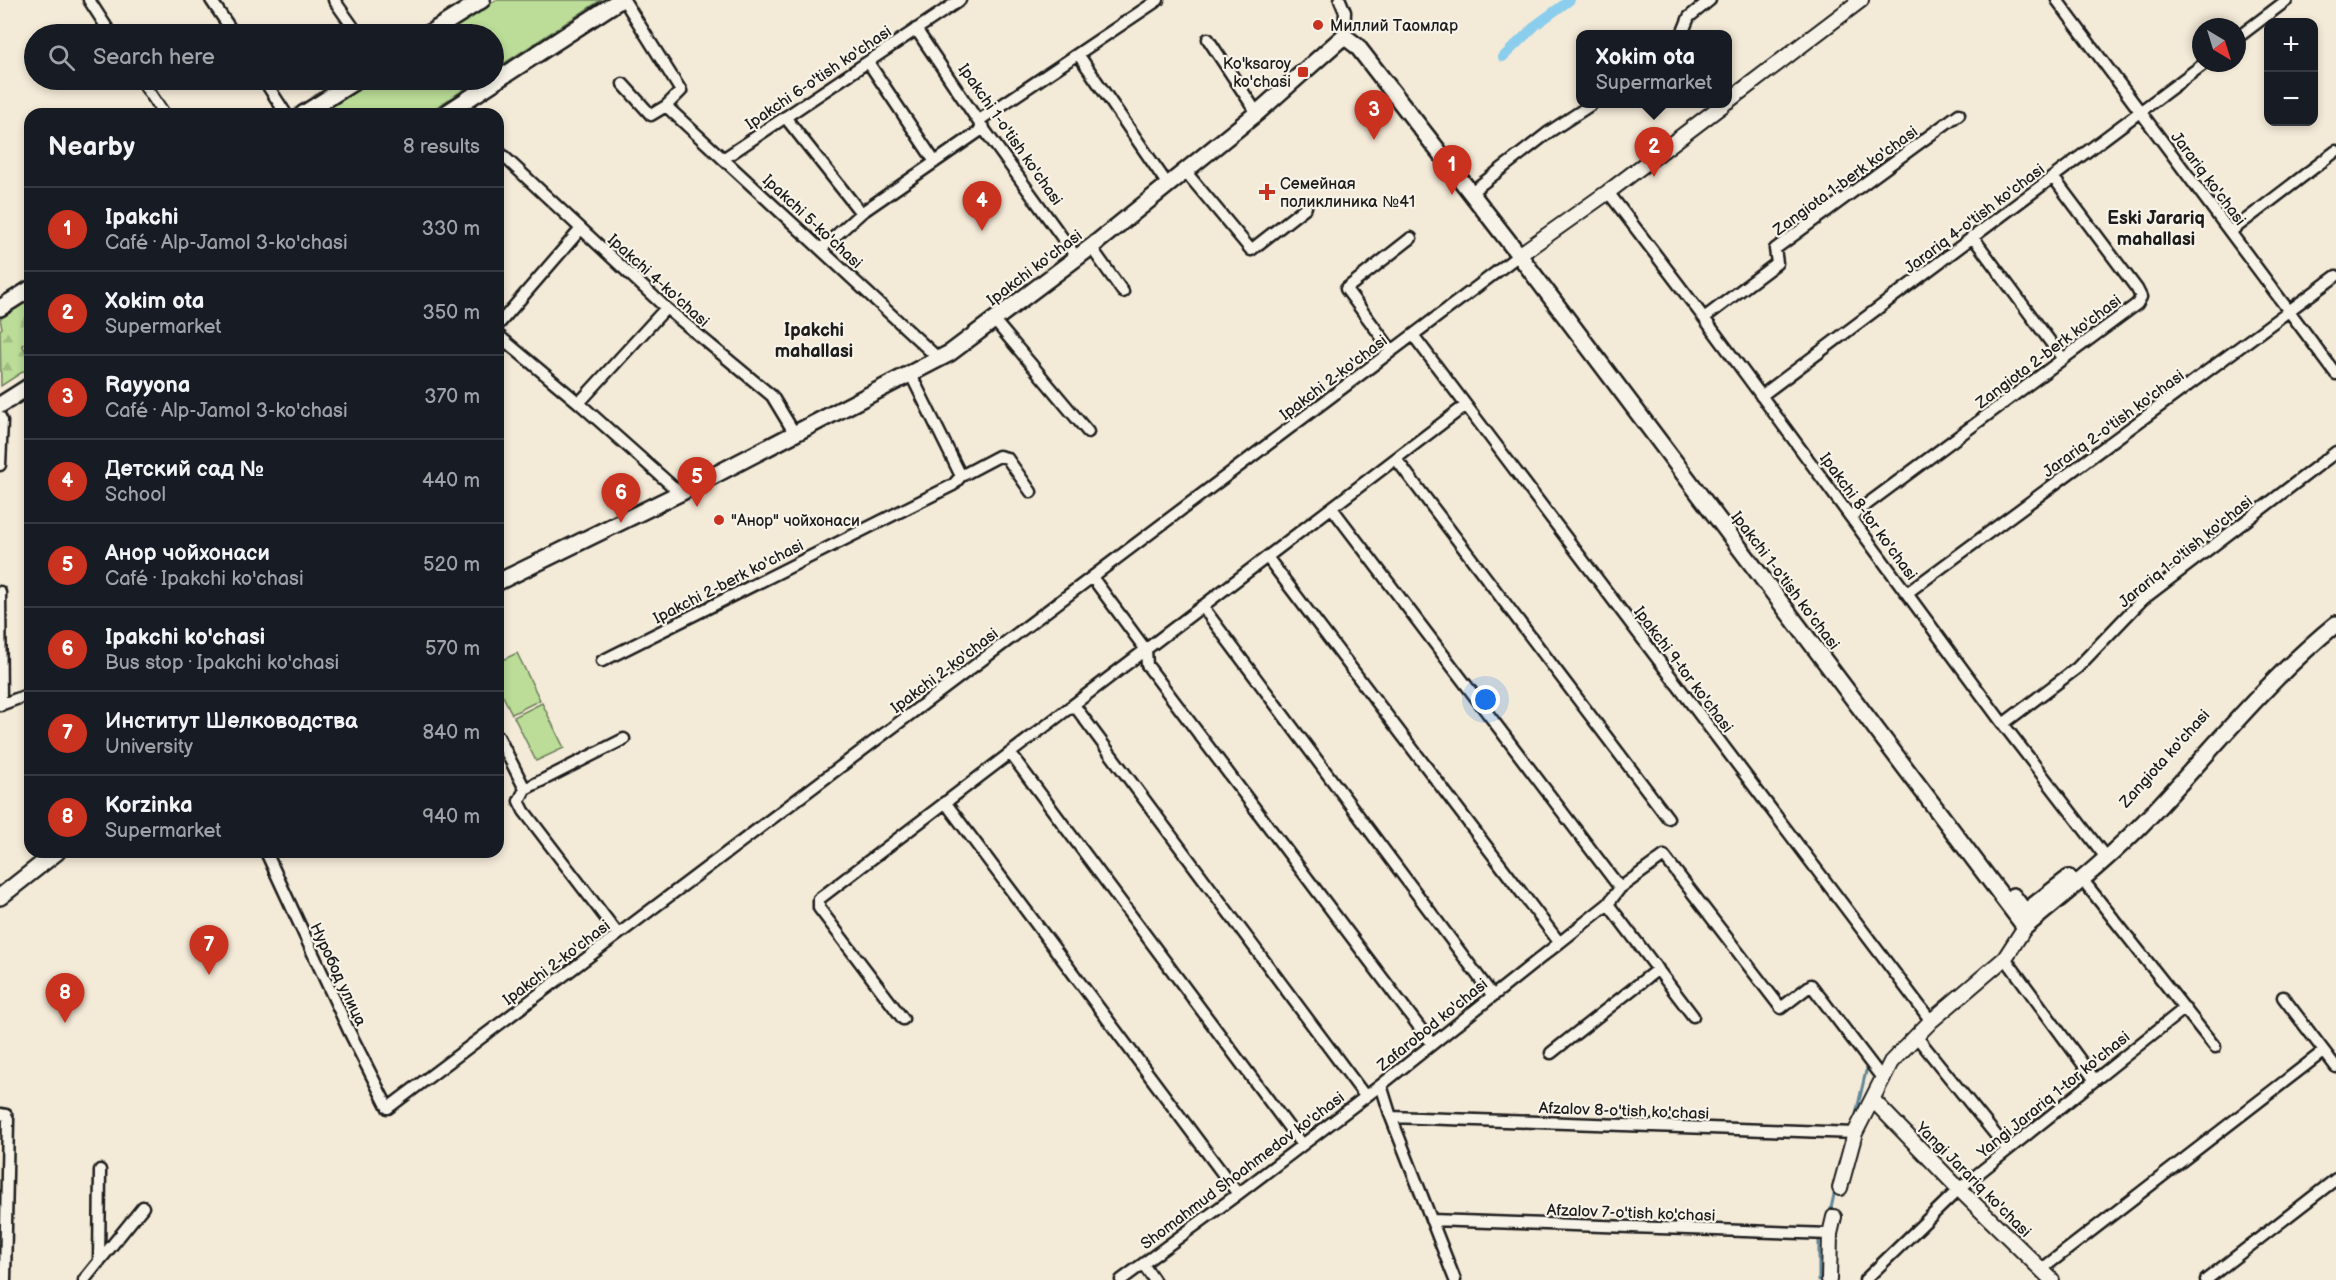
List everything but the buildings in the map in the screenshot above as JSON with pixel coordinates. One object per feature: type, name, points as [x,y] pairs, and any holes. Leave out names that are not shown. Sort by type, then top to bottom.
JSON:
[{"type":"main road","points":[[444,24],[482,0]]},
{"type":"main road","points":[[504,78],[622,0]]},
{"type":"main road","name":"Ipakchi ko'chasi","points":[[504,579],[680,493],[950,353],[1091,247],[1257,113],[1344,36]]},
{"type":"main road","name":"Ipakchi 1-o'tish ko'chasi","points":[[1344,36],[1357,46],[1523,253],[2025,920]]},
{"type":"main road","points":[[313,108],[341,90]]},
{"type":"main road","points":[[459,108],[486,90]]},
{"type":"main road","points":[[0,308],[24,293]]},
{"type":"main road","points":[[0,405],[24,390]]},
{"type":"main road","name":"Zangiota ko'chasi","points":[[2025,920],[2082,879],[2254,687],[2336,612]]},
{"type":"main road","name":"Zangiota ko'chasi","points":[[2025,920],[2150,816],[2264,690],[2336,624]]},
{"type":"main road","points":[[0,897],[49,858]]},
{"type":"street","points":[[89,0],[105,24]]},
{"type":"street","points":[[211,0],[227,24]]},
{"type":"street","points":[[334,0],[351,24]]},
{"type":"street","points":[[622,0],[681,91],[666,106],[651,115],[623,84]]},
{"type":"street","name":"Ipakchi 6-o'tish ko'chasi","points":[[723,159],[960,0]]},
{"type":"street","points":[[822,248],[861,213],[935,162],[981,124],[1158,0]]},
{"type":"street","points":[[1340,0],[1345,12],[1344,36]]},
{"type":"street","points":[[1684,30],[1689,17],[1710,0]]},
{"type":"street","points":[[1732,97],[1861,0]]},
{"type":"street","name":"Jarariq ko'chasi","points":[[2057,0],[2336,374]]},
{"type":"street","points":[[2246,31],[2287,0]]},
{"type":"street","name":"Ipakchi 1-o'tish ko'chasi","points":[[916,29],[1077,258]]},
{"type":"street","points":[[1208,39],[1257,113]]},
{"type":"street","points":[[1078,54],[1168,185]]},
{"type":"street","points":[[868,62],[935,162]]},
{"type":"street","name":"Jarariq 4-o'tish ko'chasi","points":[[1761,396],[2193,72]]},
{"type":"street","points":[[148,90],[160,108]]},
{"type":"street","points":[[270,90],[282,108]]},
{"type":"street","name":"Ipakchi 5-ko'chasi","points":[[666,106],[822,248],[939,359]]},
{"type":"street","points":[[1474,190],[1549,132],[1586,108]]},
{"type":"street","points":[[1523,253],[1718,108]]},
{"type":"street","name":"Zangiota 1-berk ko'chasi","points":[[1704,318],[1777,263],[1775,249],[1959,114]]},
{"type":"street","points":[[785,117],[861,213]]},
{"type":"street","points":[[2230,232],[2336,151]]},
{"type":"street","name":"Ipakchi 4-ko'chasi","points":[[504,157],[666,308],[772,396],[795,434]]},
{"type":"street","points":[[1185,171],[1251,250],[1306,207]]},
{"type":"street","name":"Zangiota 2-berk ko'chasi","points":[[1851,516],[2138,304],[2141,297],[2137,289],[2053,177]]},
{"type":"street","name":"Ipakchi 8-tor ko'chasi","points":[[1608,192],[1704,318],[2003,724],[2104,855]]},
{"type":"street","points":[[504,318],[580,230]]},
{"type":"street","points":[[1972,236],[2063,359]]},
{"type":"street","points":[[1392,351],[1346,289],[1411,238]]},
{"type":"street","points":[[1091,247],[1123,292]]},
{"type":"street","name":"Ipakchi 2-ko'chasi","points":[[388,1108],[1523,253]]},
{"type":"street","name":"Jarariq 2-o'tish ko'chasi","points":[[1907,593],[2336,276]]},
{"type":"street","points":[[579,403],[666,308]]},
{"type":"street","points":[[994,320],[1088,432]]},
{"type":"street","name":"Ipakchi 9-tor ko'chasi","points":[[1413,335],[1931,1022]]},
{"type":"street","points":[[504,341],[579,403],[680,493]]},
{"type":"street","points":[[911,375],[961,476]]},
{"type":"street","points":[[903,1019],[818,903],[822,895],[1466,405]]},
{"type":"street","points":[[0,417],[2,421],[0,465]]},
{"type":"street","name":"Jarariq 1-o'tish ko'chasi","points":[[2003,724],[2077,668],[2142,600],[2336,452]]},
{"type":"street","name":"Ipakchi 2-berk ko'chasi","points":[[602,661],[953,485],[961,476],[999,456],[1004,455],[1031,492]]},
{"type":"street","points":[[1396,459],[1668,818]]},
{"type":"street","points":[[1332,508],[1620,888]]},
{"type":"street","points":[[1267,557],[1559,942]]},
{"type":"street","points":[[1092,578],[1146,650],[1148,665],[1432,1044]]},
{"type":"street","points":[[0,592],[0,705],[24,696]]},
{"type":"street","points":[[1203,606],[1493,996]]},
{"type":"street","points":[[1074,705],[1365,1096]]},
{"type":"street","points":[[618,934],[524,811],[519,801],[525,789],[624,740]]},
{"type":"street","points":[[504,748],[525,789]]},
{"type":"street","points":[[1010,753],[1302,1145]]},
{"type":"street","points":[[945,802],[1238,1194]]},
{"type":"street","name":"Zafarobod ko'chasi","points":[[1455,1280],[1391,1117],[1381,1085],[1608,904],[1620,888],[1664,856],[1780,1008],[1811,985],[1881,1078]]},
{"type":"street","name":"Нуробод улица","points":[[269,858],[349,1031],[388,1108]]},
{"type":"street","points":[[2082,879],[2215,1047]]},
{"type":"street","points":[[1608,904],[1693,1016]]},
{"type":"street","name":"Zangiota ko'chasi","points":[[1840,1188],[1855,1132],[1891,1062],[1931,1022],[2005,958],[2025,920]]},
{"type":"street","points":[[2005,958],[2094,1079]]},
{"type":"street","points":[[1551,1053],[1658,969]]},
{"type":"street","points":[[2283,997],[2336,1067]]},
{"type":"street","name":"Yangi Jarariq 1-tor ko'chasi","points":[[1865,1280],[1959,1189],[2185,1008]]},
{"type":"street","points":[[1916,1036],[2007,1149]]},
{"type":"street","points":[[2042,1269],[2324,1051]]},
{"type":"street","name":"Shomahmud Shoahmedov ko'chasi","points":[[1121,1280],[1381,1085]]},
{"type":"street","name":"Yangi Jarariq ko'chasi","points":[[1873,1100],[2052,1280]]},
{"type":"street","points":[[3,1114],[5,1280]]},
{"type":"street","name":"Afzalov 8-o'tish ko'chasi","points":[[1391,1117],[1855,1132]]},
{"type":"street","points":[[99,1262],[100,1170]]},
{"type":"street","points":[[2206,1280],[2336,1179]]},
{"type":"street","points":[[84,1280],[143,1207]]},
{"type":"street","points":[[1829,1280],[1830,1234],[1833,1217]]},
{"type":"street","name":"Afzalov 7-o'tish ko'chasi","points":[[1431,1220],[1830,1234]]},
{"type":"street","points":[[1143,1264],[1154,1280]]},
{"type":"green space","points":[[496,0],[601,0],[504,63],[504,24],[458,24]]},
{"type":"green space","points":[[355,90],[463,90],[435,108],[326,108]]},
{"type":"green space","points":[[24,303],[24,344],[22,345],[24,371],[1,386],[0,330],[2,328],[0,319]]},
{"type":"green space","points":[[517,653],[540,700],[512,714],[504,698],[504,659]]},
{"type":"green space","points":[[542,703],[564,748],[536,761],[514,717]]},
{"type":"waterway","points":[[1503,57],[1537,24],[1570,0]]},
{"type":"waterway","points":[[1855,1118],[1866,1071]]},
{"type":"waterway","points":[[1844,1149],[1847,1136]]},
{"type":"waterway","points":[[1830,1213],[1835,1190]]},
{"type":"waterway","points":[[1819,1240],[1819,1280]]},
{"type":"place","name":"Миллий Таомлар","points":[[1318,25]]},
{"type":"place","name":"Ko'ksaroy ko'chasi","points":[[1303,72]]},
{"type":"place","name":"Rayyona","points":[[1374,140]]},
{"type":"place","name":"Xokim ota","points":[[1654,177]]},
{"type":"place","name":"Семейная поликлиника №41","points":[[1267,192]]},
{"type":"place","name":"Ipakchi","points":[[1452,195]]},
{"type":"place","name":"Детский сад №","points":[[982,231]]},
{"type":"place","name":"Анор чойхонаси","points":[[697,507]]},
{"type":"place","name":"\"Анор\" чойхонаси","points":[[719,520]]},
{"type":"place","name":"Ipakchi ko'chasi","points":[[621,523]]},
{"type":"place","name":"Институт Шелководства","points":[[209,975]]},
{"type":"place","name":"Korzinka","points":[[65,1023]]},
{"type":"district","name":"Eski Jarariq mahallasi","points":[[2156,228]]},
{"type":"district","name":"Ipakchi mahallasi","points":[[814,340]]}]
